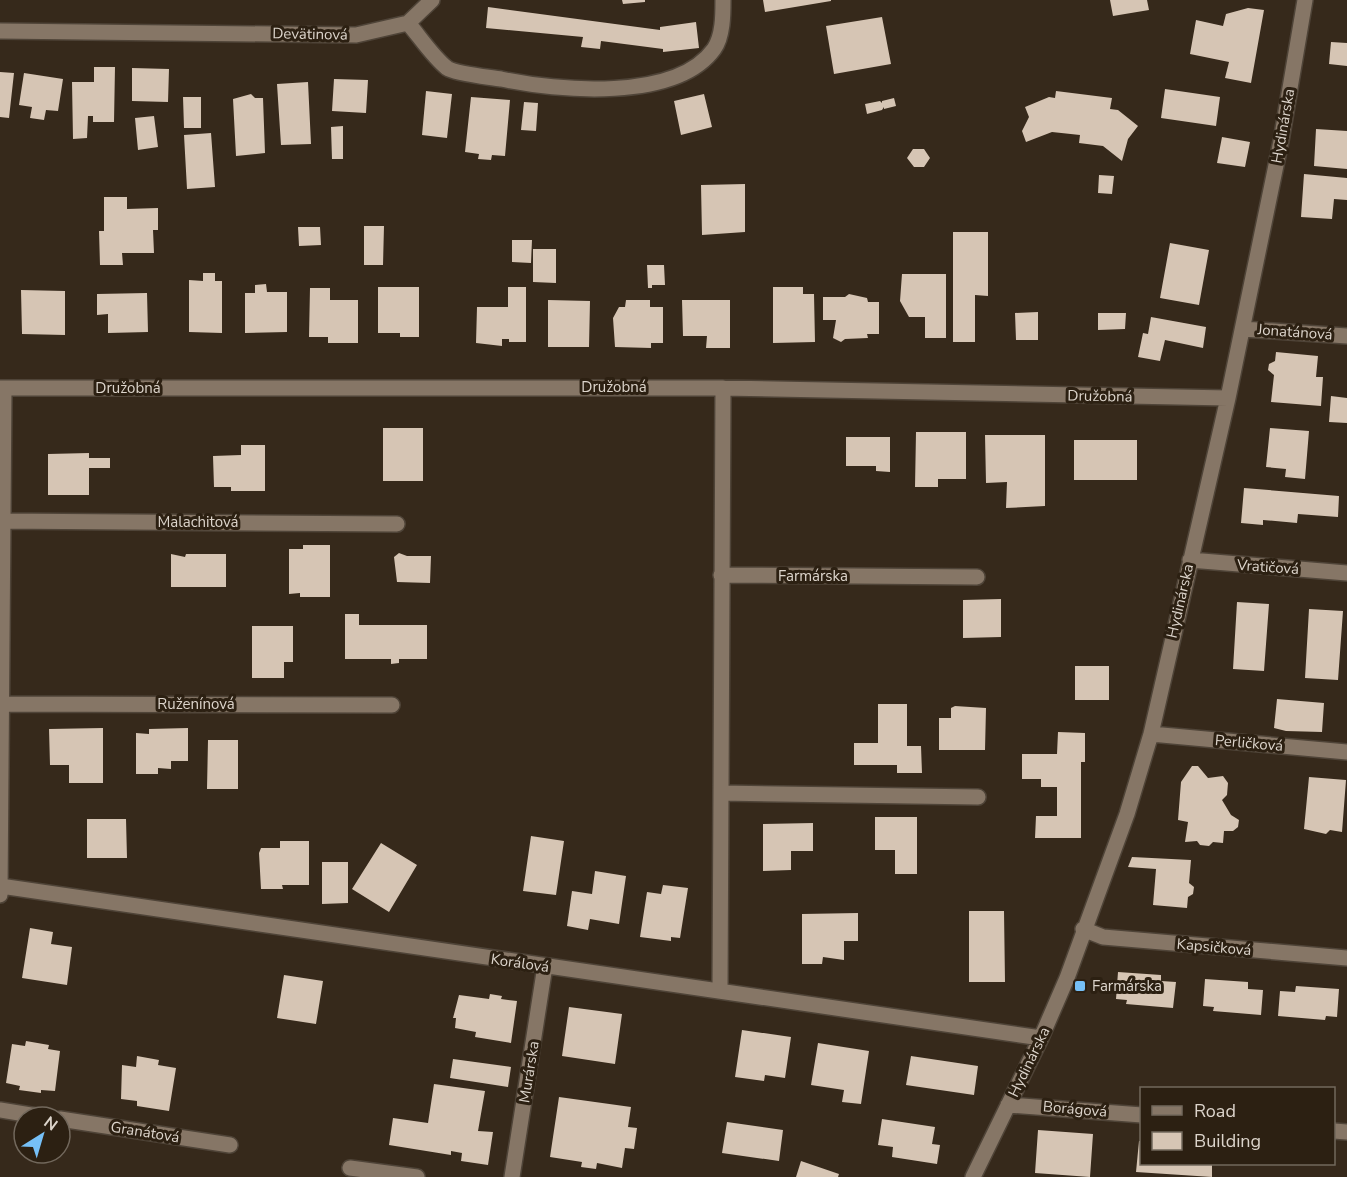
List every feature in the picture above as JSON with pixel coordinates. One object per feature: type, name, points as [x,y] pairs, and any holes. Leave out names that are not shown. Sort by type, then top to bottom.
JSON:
[{"type":"street","points":[[432,0],[408,23],[448,69],[524,84],[615,89],[660,84],[704,60],[716,47],[723,22],[723,0]]},
{"type":"street","name":"Hydinárska","points":[[973,1177],[1041,1038],[1067,978],[1083,929],[1127,814],[1150,734],[1243,329],[1281,141],[1305,0]]},
{"type":"street","name":"Devätinová","points":[[0,31],[356,35],[408,23]]},
{"type":"street","name":"Jonatánová","points":[[1243,329],[1347,336]]},
{"type":"street","points":[[0,889],[2,388]]},
{"type":"street","name":"Družobná","points":[[2,388],[723,388],[1228,398]]},
{"type":"street","points":[[720,991],[723,388]]},
{"type":"street","name":"Malachitová","points":[[1,521],[397,524]]},
{"type":"street","name":"Vratičová","points":[[1190,560],[1347,573]]},
{"type":"street","name":"Farmárska","points":[[721,575],[977,577]]},
{"type":"street","name":"Ruženínová","points":[[1,704],[392,705]]},
{"type":"street","name":"Perličková","points":[[1150,734],[1347,752]]},
{"type":"street","points":[[721,793],[978,797]]},
{"type":"street","name":"Korálová","points":[[0,889],[1041,1038]]},
{"type":"street","name":"Kapsičková","points":[[1083,929],[1103,937],[1347,958]]},
{"type":"street","name":"Murárska","points":[[512,1177],[544,966]]},
{"type":"street","name":"Borágová","points":[[1008,1105],[1140,1114]]},
{"type":"street","name":"Granátová","points":[[72,1121],[230,1145]]},
{"type":"street","points":[[350,1168],[417,1177]]},
{"type":"building","points":[[622,0],[645,0],[645,2],[623,4]]},
{"type":"building","points":[[763,0],[831,0],[831,1],[765,12]]},
{"type":"building","points":[[1110,0],[1147,0],[1149,10],[1113,16]]},
{"type":"building","points":[[488,7],[660,30],[660,27],[696,22],[699,48],[663,52],[663,49],[601,41],[600,49],[581,47],[583,37],[486,28]]},
{"type":"building","points":[[1248,8],[1264,10],[1251,83],[1225,78],[1229,62],[1190,54],[1196,20],[1223,26],[1226,14]]},
{"type":"building","points":[[882,17],[891,64],[834,74],[826,26]]},
{"type":"building","points":[[1331,42],[1347,43],[1347,66],[1329,64]]},
{"type":"building","points":[[94,67],[115,67],[114,122],[93,122],[93,116],[88,116],[87,138],[73,139],[72,82],[94,82]]},
{"type":"building","points":[[132,68],[169,69],[168,102],[132,101]]},
{"type":"building","points":[[0,72],[14,73],[9,118],[0,117]]},
{"type":"building","points":[[24,73],[63,79],[58,111],[46,110],[44,120],[30,118],[32,107],[19,105]]},
{"type":"building","points":[[334,79],[368,80],[366,113],[332,111]]},
{"type":"building","points":[[308,82],[311,144],[281,145],[277,84]]},
{"type":"building","points":[[1165,89],[1220,97],[1216,126],[1161,118]]},
{"type":"building","points":[[426,91],[452,94],[447,138],[422,135]]},
{"type":"building","points":[[1056,91],[1112,98],[1110,109],[1118,110],[1138,126],[1128,139],[1122,161],[1103,146],[1079,143],[1080,135],[1052,132],[1026,142],[1022,131],[1029,117],[1025,107],[1049,97],[1055,98]]},
{"type":"building","points":[[251,94],[255,98],[263,98],[265,153],[236,156],[233,99]]},
{"type":"building","points":[[704,94],[712,127],[681,135],[674,101]]},
{"type":"building","points":[[183,97],[201,97],[201,128],[184,128]]},
{"type":"building","points":[[471,97],[510,100],[505,156],[492,155],[491,160],[478,159],[479,154],[465,152]]},
{"type":"building","points":[[894,98],[896,106],[884,109],[884,107],[882,110],[867,114],[865,104],[880,101],[882,103],[882,101]]},
{"type":"building","points":[[524,102],[538,103],[536,131],[521,130]]},
{"type":"building","points":[[154,116],[158,147],[138,150],[135,118]]},
{"type":"building","points":[[343,126],[343,159],[332,159],[331,127]]},
{"type":"building","points":[[1316,129],[1347,131],[1347,169],[1314,166]]},
{"type":"building","points":[[211,133],[215,187],[187,189],[184,135]]},
{"type":"building","points":[[1222,137],[1250,142],[1245,167],[1217,163]]},
{"type":"building","points":[[913,149],[924,149],[930,158],[924,167],[914,167],[907,158]]},
{"type":"building","points":[[1304,174],[1347,178],[1347,200],[1334,199],[1332,219],[1301,217]]},
{"type":"building","points":[[1099,175],[1114,176],[1112,194],[1098,193]]},
{"type":"building","points":[[745,184],[745,232],[702,235],[701,185]]},
{"type":"building","points":[[104,197],[127,197],[127,209],[158,208],[158,230],[153,230],[154,253],[122,253],[123,265],[100,265],[99,231],[104,231]]},
{"type":"building","points":[[364,226],[384,226],[383,265],[364,265]]},
{"type":"building","points":[[298,227],[320,227],[321,245],[299,246]]},
{"type":"building","points":[[953,232],[988,232],[988,296],[975,295],[975,342],[953,342]]},
{"type":"building","points":[[512,240],[532,240],[531,263],[512,262]]},
{"type":"building","points":[[1170,243],[1209,250],[1199,305],[1160,298]]},
{"type":"building","points":[[533,249],[556,249],[556,283],[533,282]]},
{"type":"building","points":[[647,265],[664,265],[665,285],[652,285],[652,288],[648,288]]},
{"type":"building","points":[[203,273],[215,273],[215,281],[222,281],[222,333],[189,332],[189,280],[203,281]]},
{"type":"building","points":[[902,274],[946,274],[946,338],[925,338],[925,317],[909,317],[900,301]]},
{"type":"building","points":[[266,284],[267,292],[287,292],[287,332],[245,333],[245,293],[255,293],[255,285]]},
{"type":"building","points":[[378,287],[419,287],[419,337],[400,337],[400,333],[378,333]]},
{"type":"building","points":[[508,287],[526,287],[526,342],[509,342],[509,339],[502,339],[502,346],[476,343],[477,307],[508,307]]},
{"type":"building","points":[[773,287],[803,287],[803,294],[814,294],[815,342],[773,343]]},
{"type":"building","points":[[310,288],[330,288],[330,300],[358,300],[358,343],[328,343],[328,337],[309,337]]},
{"type":"building","points":[[21,290],[65,291],[65,335],[22,334]]},
{"type":"building","points":[[147,293],[148,332],[108,333],[108,314],[97,315],[97,294]]},
{"type":"building","points":[[849,294],[867,298],[868,302],[879,302],[879,334],[867,334],[868,338],[845,339],[841,342],[833,338],[836,320],[823,320],[823,297],[845,297]]},
{"type":"building","points":[[548,300],[590,301],[589,347],[548,347]]},
{"type":"building","points":[[626,300],[650,300],[650,307],[663,307],[663,343],[651,343],[651,348],[615,347],[613,318],[619,307],[625,307]]},
{"type":"building","points":[[682,300],[730,300],[730,348],[706,348],[707,336],[683,336]]},
{"type":"building","points":[[1038,312],[1038,340],[1016,340],[1015,313]]},
{"type":"building","points":[[1098,313],[1126,313],[1125,329],[1098,330]]},
{"type":"building","points":[[1151,317],[1206,327],[1203,348],[1165,340],[1160,361],[1138,357],[1143,333],[1148,334]]},
{"type":"building","points":[[1276,352],[1318,356],[1316,377],[1323,377],[1321,406],[1271,402],[1274,375],[1268,370],[1269,364],[1275,361]]},
{"type":"building","points":[[1331,396],[1347,398],[1347,423],[1329,422]]},
{"type":"building","points":[[383,428],[423,428],[423,481],[383,481]]},
{"type":"building","points":[[1270,428],[1309,431],[1305,479],[1285,477],[1286,469],[1266,467]]},
{"type":"building","points":[[916,432],[966,432],[966,479],[938,479],[938,487],[915,487]]},
{"type":"building","points":[[985,435],[1045,435],[1045,506],[1006,508],[1007,482],[986,483]]},
{"type":"building","points":[[846,437],[890,437],[890,472],[876,471],[876,466],[846,466]]},
{"type":"building","points":[[1074,440],[1137,440],[1137,480],[1074,480]]},
{"type":"building","points":[[241,445],[265,445],[265,491],[231,491],[231,487],[214,487],[213,456],[241,455]]},
{"type":"building","points":[[89,453],[89,458],[110,458],[110,468],[89,468],[89,495],[48,495],[48,454]]},
{"type":"building","points":[[1244,488],[1339,496],[1338,517],[1298,514],[1297,523],[1263,520],[1263,525],[1241,523]]},
{"type":"building","points":[[303,545],[330,545],[330,597],[300,597],[300,593],[289,594],[289,549],[303,549]]},
{"type":"building","points":[[399,553],[407,556],[431,556],[430,583],[397,582],[394,557]]},
{"type":"building","points":[[171,554],[185,557],[186,554],[226,554],[226,587],[171,587]]},
{"type":"building","points":[[1001,599],[1001,637],[963,638],[963,600]]},
{"type":"building","points":[[1237,602],[1269,604],[1264,671],[1233,669]]},
{"type":"building","points":[[1309,609],[1343,611],[1338,680],[1305,678]]},
{"type":"building","points":[[345,614],[359,614],[359,625],[427,625],[427,659],[399,659],[399,663],[391,664],[391,659],[345,659]]},
{"type":"building","points":[[252,626],[293,626],[293,662],[284,662],[284,678],[252,678]]},
{"type":"building","points":[[1075,666],[1109,666],[1109,700],[1075,700]]},
{"type":"building","points":[[1277,699],[1324,703],[1322,732],[1286,731],[1274,728]]},
{"type":"building","points":[[878,704],[907,704],[907,746],[921,746],[922,773],[897,773],[897,765],[854,765],[854,743],[878,743]]},
{"type":"building","points":[[955,706],[986,708],[985,750],[939,750],[939,718],[951,718],[951,708]]},
{"type":"building","points":[[103,728],[103,783],[69,783],[69,765],[50,765],[49,729]]},
{"type":"building","points":[[188,728],[188,761],[171,761],[171,769],[158,768],[158,774],[136,774],[136,733],[149,734],[149,729]]},
{"type":"building","points":[[1058,732],[1085,733],[1085,762],[1081,762],[1081,838],[1035,838],[1036,816],[1057,816],[1057,787],[1041,787],[1041,779],[1022,779],[1022,754],[1057,754]]},
{"type":"building","points":[[208,740],[238,740],[238,789],[207,789]]},
{"type":"building","points":[[1192,766],[1198,766],[1208,778],[1223,776],[1228,783],[1227,795],[1222,800],[1231,815],[1239,820],[1238,827],[1233,831],[1224,831],[1223,843],[1213,842],[1209,846],[1200,845],[1197,841],[1185,842],[1188,822],[1178,820],[1181,782]]},
{"type":"building","points":[[1309,777],[1346,780],[1342,832],[1330,830],[1326,834],[1304,829]]},
{"type":"building","points":[[875,817],[917,817],[917,874],[895,874],[895,850],[875,850]]},
{"type":"building","points":[[87,819],[126,819],[127,858],[87,858]]},
{"type":"building","points":[[813,823],[813,851],[791,851],[791,870],[763,871],[763,824]]},
{"type":"building","points":[[531,836],[564,841],[556,895],[523,891]]},
{"type":"building","points":[[280,841],[309,841],[309,885],[282,885],[283,889],[261,889],[259,853],[261,848],[280,848]]},
{"type":"building","points":[[381,843],[417,865],[389,912],[352,889]]},
{"type":"building","points":[[1132,857],[1191,860],[1189,883],[1194,887],[1193,894],[1188,897],[1187,908],[1153,905],[1156,869],[1128,867]]},
{"type":"building","points":[[322,862],[348,862],[348,903],[322,904]]},
{"type":"building","points":[[595,871],[626,876],[619,924],[590,919],[588,930],[567,926],[572,891],[592,894]]},
{"type":"building","points":[[663,885],[688,888],[680,938],[671,937],[671,941],[640,937],[647,892],[661,894]]},
{"type":"building","points":[[969,911],[1004,911],[1005,982],[969,982]]},
{"type":"building","points":[[858,913],[858,941],[844,941],[844,960],[823,957],[822,964],[802,964],[802,914]]},
{"type":"building","points":[[30,928],[53,932],[51,944],[72,947],[67,985],[22,978]]},
{"type":"building","points":[[1118,972],[1161,975],[1161,981],[1176,982],[1173,1008],[1126,1004],[1127,1000],[1116,999]]},
{"type":"building","points":[[284,975],[323,981],[316,1024],[277,1018]]},
{"type":"building","points":[[1205,979],[1248,982],[1248,989],[1263,990],[1261,1015],[1213,1011],[1214,1007],[1203,1006]]},
{"type":"building","points":[[1296,986],[1339,989],[1337,1017],[1326,1016],[1325,1020],[1278,1016],[1280,991],[1295,992]]},
{"type":"building","points":[[490,994],[502,996],[501,999],[517,1001],[511,1043],[475,1037],[476,1032],[455,1028],[456,1018],[453,1018],[459,995],[489,999]]},
{"type":"building","points":[[569,1007],[622,1014],[615,1064],[562,1056]]},
{"type":"building","points":[[742,1030],[791,1037],[785,1078],[765,1075],[764,1081],[735,1077]]},
{"type":"building","points":[[26,1041],[49,1045],[48,1049],[60,1051],[55,1091],[41,1090],[41,1093],[19,1090],[20,1086],[6,1083],[12,1044],[25,1046]]},
{"type":"building","points":[[818,1043],[869,1051],[861,1104],[842,1102],[844,1090],[811,1085]]},
{"type":"building","points":[[137,1056],[159,1060],[158,1065],[176,1068],[169,1111],[137,1106],[137,1101],[121,1099],[122,1065],[136,1067]]},
{"type":"building","points":[[911,1056],[978,1066],[974,1095],[906,1085]]},
{"type":"building","points":[[453,1059],[511,1067],[508,1087],[450,1078]]},
{"type":"building","points":[[434,1084],[485,1091],[478,1131],[493,1132],[488,1165],[461,1161],[462,1153],[451,1151],[451,1155],[389,1145],[393,1118],[428,1123]]},
{"type":"building","points":[[559,1097],[631,1107],[628,1127],[637,1128],[634,1149],[625,1148],[622,1168],[597,1163],[596,1169],[581,1167],[582,1162],[550,1157]]},
{"type":"building","points":[[882,1119],[935,1127],[932,1144],[940,1145],[937,1164],[892,1157],[893,1147],[878,1145]]},
{"type":"building","points":[[727,1122],[783,1130],[779,1161],[722,1153]]},
{"type":"building","points":[[1038,1130],[1093,1134],[1090,1177],[1035,1173]]},
{"type":"building","points":[[1139,1141],[1140,1165],[1212,1165],[1212,1177],[1136,1172]]},
{"type":"building","points":[[801,1161],[839,1174],[838,1177],[796,1177]]},
{"type":"place","name":"Farmárska","points":[[1080,986]]}]
